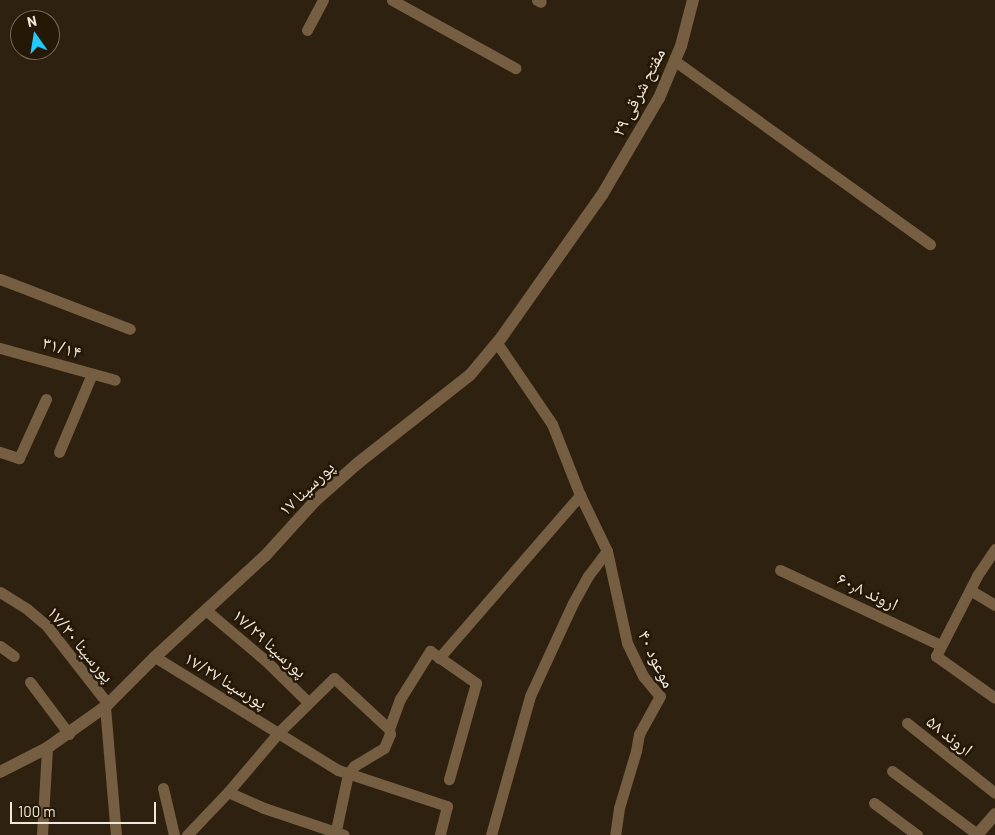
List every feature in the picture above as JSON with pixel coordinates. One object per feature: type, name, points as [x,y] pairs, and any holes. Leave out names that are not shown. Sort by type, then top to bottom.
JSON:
[{"type":"street","points":[[307,30],[322,0]]},
{"type":"street","points":[[392,0],[515,68]]},
{"type":"street","name":"مفتح شرقی ۲۹","points":[[602,195],[658,98],[675,60],[693,0]]},
{"type":"street","points":[[675,60],[930,244]]},
{"type":"street","name":"پورسینا ۱۷","points":[[0,772],[47,748],[106,706],[264,556],[315,501],[358,463],[470,376],[497,343],[602,195]]},
{"type":"street","points":[[0,280],[130,329]]},
{"type":"street","points":[[491,835],[530,696],[573,603],[588,576],[607,551],[580,494],[552,424],[497,343]]},
{"type":"street","name":"۳۱/۱۴","points":[[0,348],[115,380]]},
{"type":"street","points":[[59,452],[92,374]]},
{"type":"street","points":[[0,452],[19,458],[46,399]]},
{"type":"street","points":[[439,658],[580,494]]},
{"type":"street","points":[[938,650],[970,590],[995,549]]},
{"type":"street","name":"موعود ۴۰","points":[[607,551],[627,643],[644,676],[660,696],[639,734],[636,751],[619,808],[615,835]]},
{"type":"street","name":"اروند ۶۰٫۸","points":[[780,570],[938,650],[995,698]]},
{"type":"street","points":[[970,590],[995,606]]},
{"type":"street","name":"پورسینا ۱۷/۳۰","points":[[0,592],[27,609],[48,626],[106,706]]},
{"type":"street","name":"پورسینا ۱۷/۲۹","points":[[207,611],[266,661],[308,702]]},
{"type":"street","points":[[0,646],[14,656]]},
{"type":"street","points":[[228,792],[264,808],[338,834],[348,774],[354,766],[384,748],[400,699],[428,652],[476,683],[449,779]]},
{"type":"street","name":"پورسینا ۱۷/۲۷","points":[[156,657],[348,774],[447,806],[440,835]]},
{"type":"street","points":[[187,835],[228,792],[279,732],[334,678],[389,729]]},
{"type":"street","points":[[30,682],[69,734]]},
{"type":"street","points":[[106,706],[116,835]]},
{"type":"street","name":"اروند ۵۸","points":[[907,723],[995,792]]},
{"type":"street","points":[[42,835],[47,748]]},
{"type":"street","points":[[892,771],[977,835],[995,814]]},
{"type":"street","points":[[163,788],[174,835]]},
{"type":"street","points":[[874,803],[917,835]]}]
